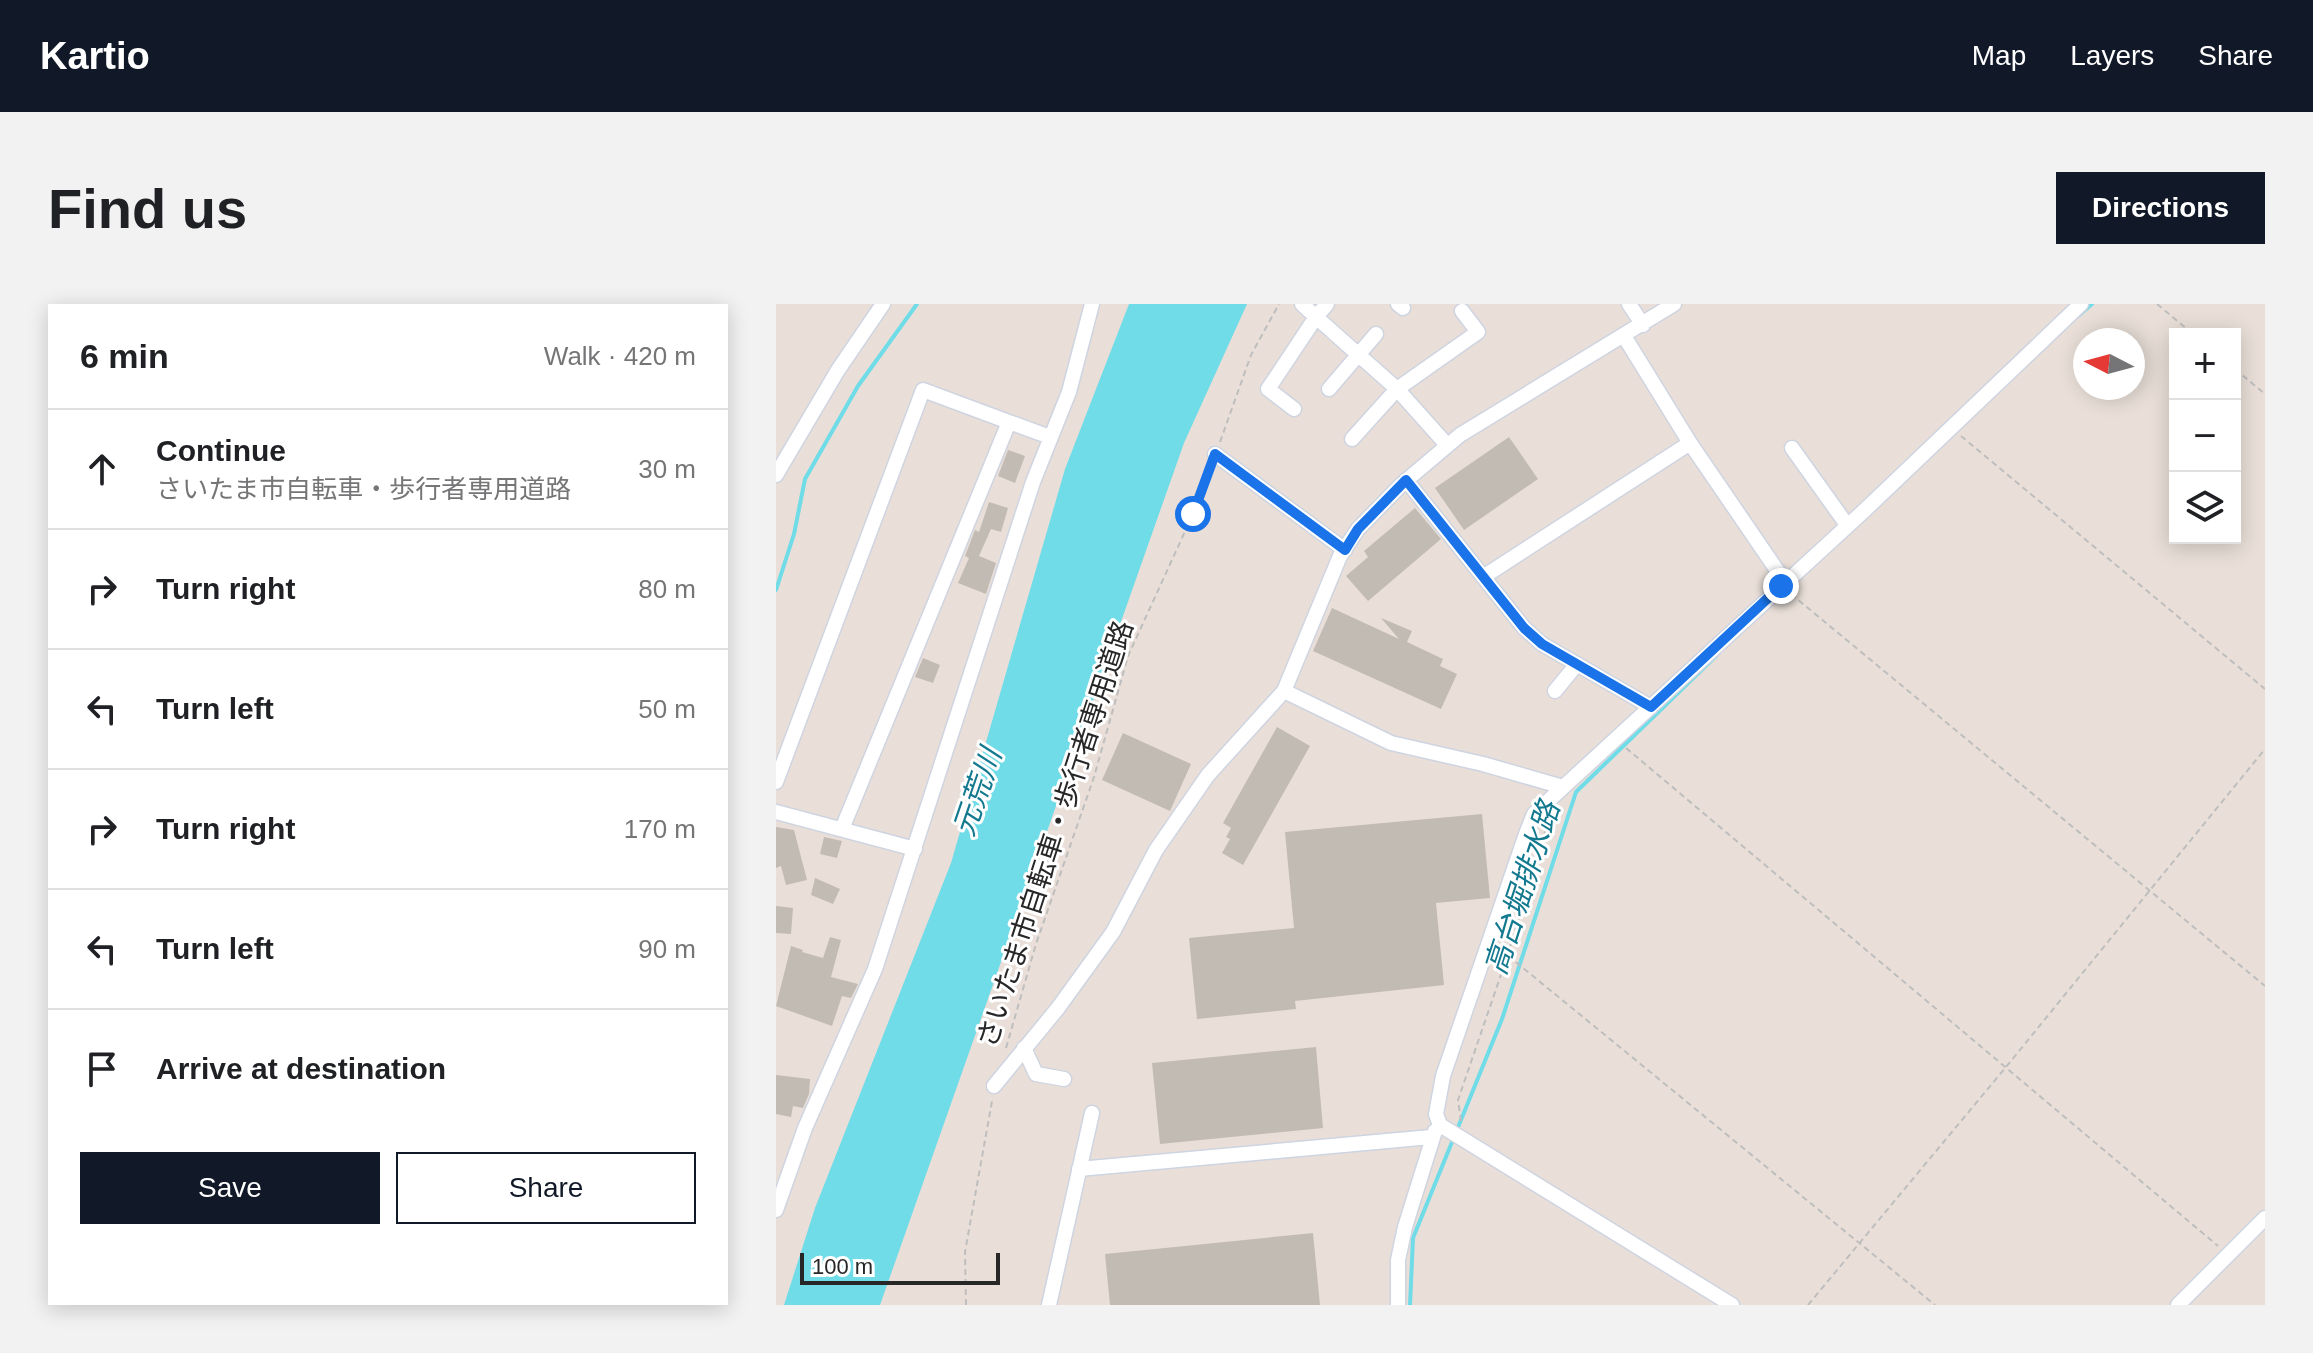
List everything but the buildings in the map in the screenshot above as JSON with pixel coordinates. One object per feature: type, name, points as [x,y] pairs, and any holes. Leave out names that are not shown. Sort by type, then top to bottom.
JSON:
[{"type":"street","points":[[776,475],[838,370],[883,304]]},
{"type":"street","points":[[776,1210],[805,1128],[875,969],[1033,482],[1069,392],[1092,304]]},
{"type":"street","points":[[1302,304],[1397,389],[1447,445]]},
{"type":"street","points":[[1294,409],[1268,389],[1327,304]]},
{"type":"street","points":[[1629,304],[1643,325]]},
{"type":"street","points":[[994,1086],[1058,1008],[1113,932],[1156,850],[1208,775],[1284,691],[1345,550],[1358,529],[1406,480],[1460,435],[1674,304]]},
{"type":"street","points":[[1398,1305],[1398,1260],[1439,1130],[1436,1114],[1443,1076],[1534,814],[2081,304]]},
{"type":"street","points":[[1352,439],[1397,389],[1478,332],[1462,311]]},
{"type":"street","points":[[1329,389],[1376,334]]},
{"type":"street","points":[[1624,336],[1783,584]]},
{"type":"street","points":[[776,782],[923,390],[1050,437]]},
{"type":"street","points":[[842,829],[1009,422]]},
{"type":"street","points":[[1483,577],[1690,443]]},
{"type":"street","points":[[1792,448],[1847,525]]},
{"type":"street","points":[[1215,454],[1345,550]]},
{"type":"street","points":[[1406,480],[1524,628],[1542,644],[1651,707]]},
{"type":"street","points":[[1555,691],[1577,664]]},
{"type":"street","points":[[1284,691],[1391,743],[1483,764],[1563,787]]},
{"type":"street","points":[[776,812],[915,849]]},
{"type":"street","points":[[1024,1048],[1036,1074],[1064,1079]]},
{"type":"street","points":[[1049,1305],[1092,1113]]},
{"type":"street","points":[[1079,1169],[1439,1130],[1732,1305]]},
{"type":"street","points":[[2178,1305],[2265,1218]]},
{"type":"path","name":"さいたま市自転車・歩行者専用道路","points":[[1003,1058],[1036,944],[1094,777],[1128,656],[1193,514],[1251,355],[1279,304]]},
{"type":"path","points":[[2157,304],[2186,328]]},
{"type":"path","points":[[2241,374],[2265,394]]},
{"type":"path","points":[[1951,428],[2265,689]]},
{"type":"path","points":[[1783,584],[2265,986]]},
{"type":"path","points":[[1615,739],[2228,1254]]},
{"type":"path","points":[[1808,1305],[2265,749]]},
{"type":"path","points":[[1439,1130],[1463,1120],[1458,1100],[1506,960],[1549,819]]},
{"type":"path","points":[[1506,960],[1517,963],[1935,1305]]},
{"type":"path","name":"さいたま市自転車・歩行者専用道路","points":[[966,1305],[965,1252],[994,1086]]},
{"type":"water","name":"元荒川","points":[[1129,304],[1247,304],[1184,443],[880,1305],[784,1305],[815,1208],[951,863],[1065,469]]},
{"type":"waterway","points":[[776,590],[794,534],[805,479],[858,386],[917,304]]},
{"type":"waterway","name":"高台堀排水路","points":[[2078,316],[2092,304]]},
{"type":"waterway","name":"高台堀排水路","points":[[1410,1305],[1413,1238],[1502,1019],[1576,792],[1716,656]]},
{"type":"route","points":[[1193,514],[1215,454],[1345,550],[1358,529],[1406,480],[1524,628],[1542,644],[1651,707],[1781,586]]}]
